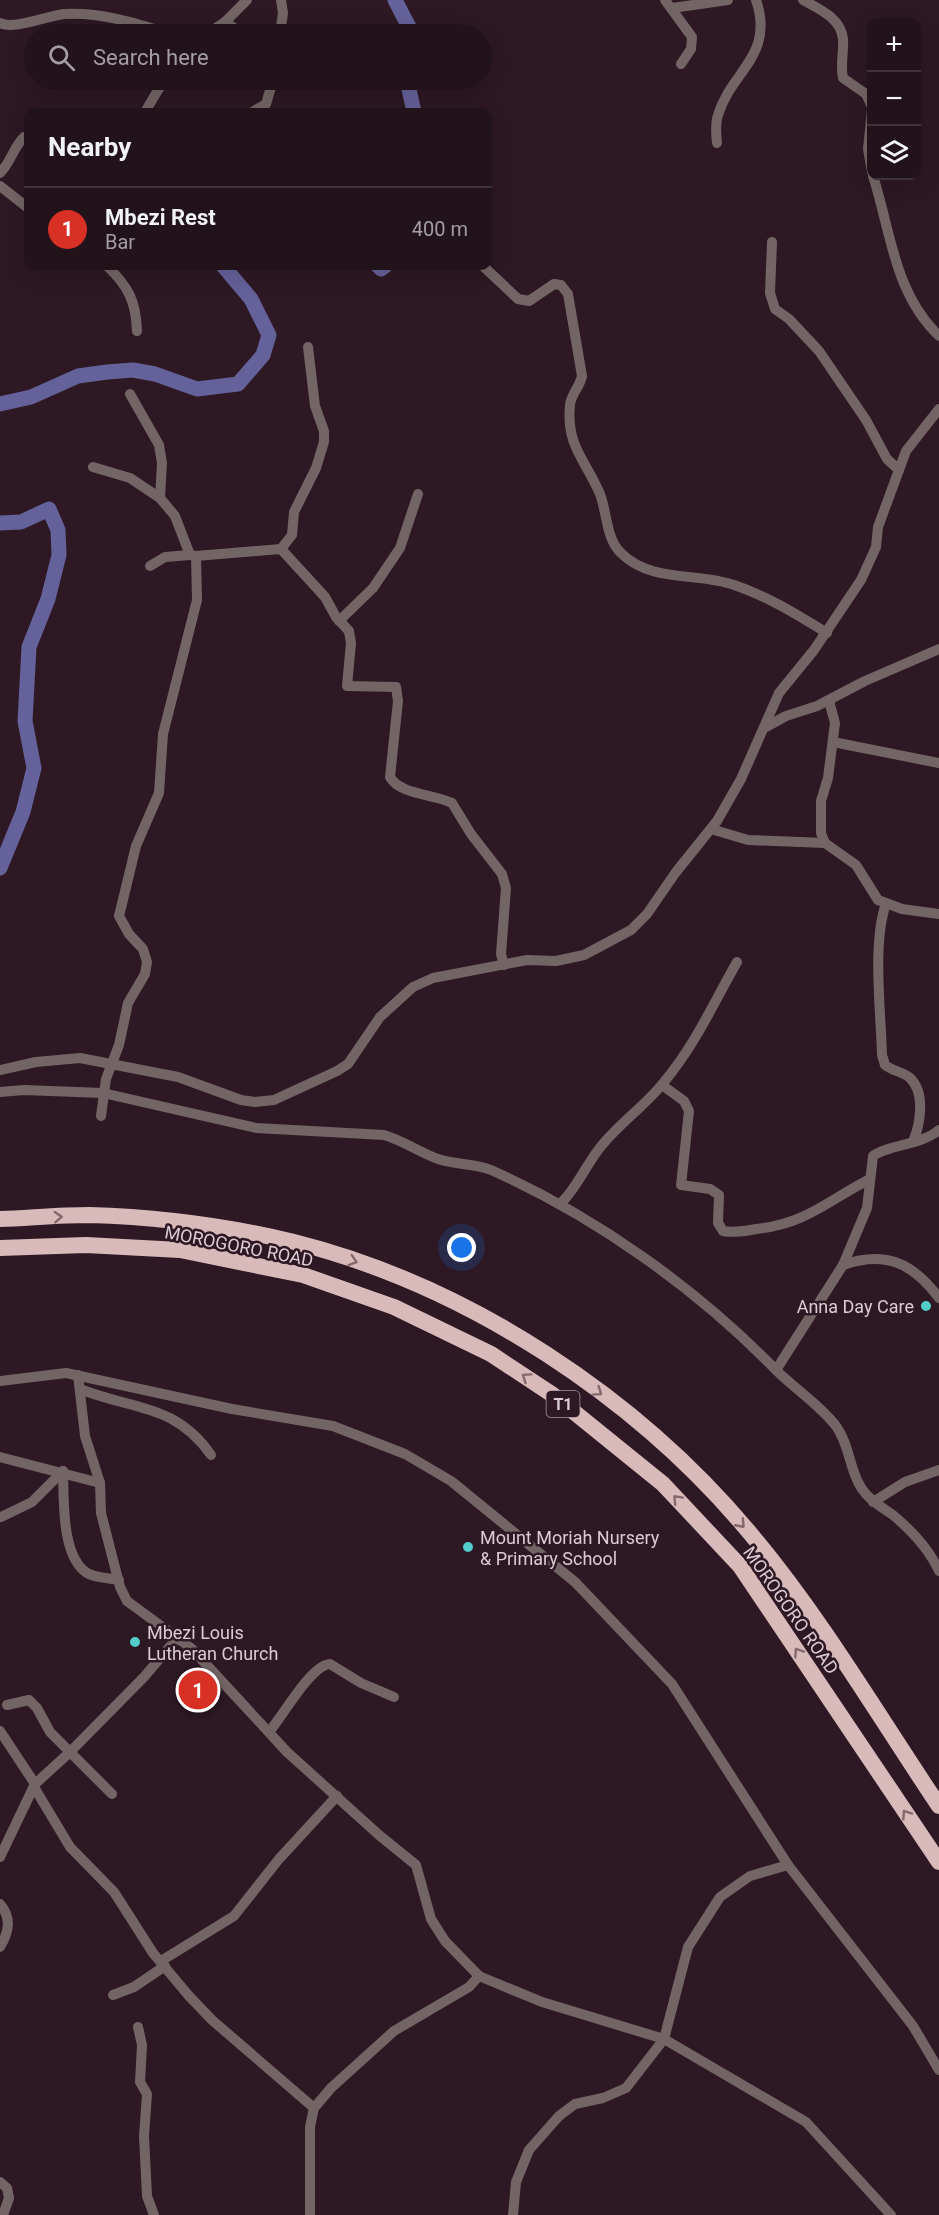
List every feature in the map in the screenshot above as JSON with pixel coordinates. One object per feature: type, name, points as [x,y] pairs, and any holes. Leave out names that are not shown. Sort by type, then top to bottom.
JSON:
[{"type":"highway","name":"MOROGORO ROAD","points":[[0,1219],[88,1215],[186,1223],[294,1242],[387,1272],[458,1303],[518,1336],[621,1408],[699,1476],[755,1539],[812,1617],[939,1806]]},
{"type":"highway","name":"MOROGORO ROAD","points":[[0,1248],[86,1245],[180,1251],[303,1275],[394,1307],[491,1354],[553,1395],[663,1484],[740,1566],[939,1862]]},
{"type":"street","points":[[222,24],[247,0]]},
{"type":"street","points":[[281,0],[281,24]]},
{"type":"street","points":[[668,4],[728,0]]},
{"type":"street","points":[[717,143],[718,112],[754,56],[761,15],[756,0]]},
{"type":"street","points":[[803,0],[831,16],[837,25],[843,39],[843,78],[867,96]]},
{"type":"street","points":[[668,4],[692,37],[691,49],[681,64]]},
{"type":"street","points":[[0,23],[13,25],[49,16],[79,13],[114,18],[135,24]]},
{"type":"street","points":[[148,108],[158,90]]},
{"type":"street","points":[[259,108],[266,104],[270,90]]},
{"type":"street","points":[[0,173],[10,161],[15,146],[24,138]]},
{"type":"street","points":[[874,180],[906,293],[920,316],[939,336]]},
{"type":"street","points":[[0,186],[24,205]]},
{"type":"street","points":[[772,242],[770,293],[776,309],[789,319],[819,351],[866,420],[887,459],[899,470]]},
{"type":"street","points":[[111,270],[125,283],[132,296],[137,331]]},
{"type":"street","points":[[487,270],[518,299],[529,301],[554,284],[561,285],[568,294],[582,376],[570,403],[571,439],[601,496],[611,534],[620,553],[651,571],[715,579],[760,594],[827,633]]},
{"type":"street","points":[[150,566],[165,557],[281,549],[292,535],[294,512],[319,461],[324,442],[324,431],[315,406],[308,346]]},
{"type":"street","points":[[130,394],[159,444],[162,463],[160,498]]},
{"type":"street","points":[[0,1070],[65,1058],[80,1058],[178,1077],[241,1100],[255,1102],[274,1100],[348,1064],[380,1017],[413,987],[433,978],[527,960],[556,961],[584,955],[617,939],[647,914],[676,872],[711,828],[741,779],[766,727],[779,693],[827,633],[861,580],[876,547],[879,527],[906,451],[939,409]]},
{"type":"street","points":[[93,467],[130,478],[160,498],[175,516],[193,556],[197,600],[163,734],[159,793],[136,846],[119,916],[129,934],[143,949],[147,962],[146,970],[128,1003],[103,1094],[101,1116]]},
{"type":"street","points":[[339,621],[373,588],[400,548],[418,494]]},
{"type":"street","points":[[281,549],[326,597],[339,621],[349,631],[351,643],[347,686],[396,687],[398,701],[390,773],[392,781],[406,789],[452,802],[471,834],[502,874],[506,888],[501,954],[504,965]]},
{"type":"street","points":[[766,727],[786,716],[829,701],[866,681],[939,649]]},
{"type":"street","points":[[829,701],[834,719],[828,778],[821,801],[821,833],[825,843],[856,865],[879,900],[886,904],[939,914]]},
{"type":"street","points":[[833,742],[939,763]]},
{"type":"street","points":[[711,828],[748,840],[825,843]]},
{"type":"street","points":[[886,904],[881,920],[880,938],[882,1055],[885,1065],[908,1076],[917,1090],[920,1116],[913,1142]]},
{"type":"street","points":[[561,1203],[570,1195],[586,1166],[603,1143],[662,1085],[696,1041],[736,962]]},
{"type":"street","points":[[662,1085],[684,1101],[689,1111],[681,1185],[710,1189],[719,1195],[718,1223],[723,1230],[766,1228],[796,1221],[819,1211],[840,1195],[870,1179]]},
{"type":"street","points":[[0,1092],[24,1090],[103,1094],[256,1128],[384,1135],[403,1140],[441,1160],[473,1164],[491,1170],[561,1203],[662,1271],[755,1348],[836,1426],[847,1449],[856,1480],[873,1502],[904,1525],[925,1547],[939,1570]]},
{"type":"street","points":[[776,1370],[843,1265],[867,1208],[873,1156],[878,1152],[913,1142],[939,1130]]},
{"type":"street","points":[[843,1265],[857,1260],[892,1260],[916,1273],[939,1298]]},
{"type":"street","points":[[0,1381],[56,1372],[231,1409],[333,1426],[405,1454],[451,1481],[575,1582],[650,1658],[672,1684],[788,1865],[913,2026],[939,2070]]},
{"type":"street","points":[[78,1375],[85,1436],[100,1483],[101,1513],[123,1593],[135,1609],[178,1637],[269,1732],[337,1796],[416,1864],[431,1919],[445,1941],[479,1976],[542,2002],[664,2039],[806,2122],[891,2215]]},
{"type":"street","points":[[80,1389],[171,1417],[188,1428],[211,1455]]},
{"type":"street","points":[[0,1457],[100,1483]]},
{"type":"street","points":[[873,1502],[905,1482],[939,1470]]},
{"type":"street","points":[[1,1517],[32,1502],[63,1472]]},
{"type":"street","points":[[63,1472],[66,1526],[75,1559],[89,1574],[119,1580]]},
{"type":"street","points":[[0,1857],[34,1785],[144,1677],[178,1637]]},
{"type":"street","points":[[269,1732],[312,1674],[325,1664],[330,1664],[361,1683],[394,1697]]},
{"type":"street","points":[[7,1704],[29,1700],[37,1708],[50,1732],[112,1794]]},
{"type":"street","points":[[0,1731],[70,1847],[114,1892],[163,1964],[212,2020],[314,2108]]},
{"type":"street","points":[[113,1995],[134,1987],[163,1964],[234,1916],[279,1859],[337,1796]]},
{"type":"street","points":[[513,2215],[516,2182],[529,2150],[559,2116],[575,2104],[603,2098],[626,2088],[664,2039],[688,1947],[720,1897],[750,1876],[788,1865]]},
{"type":"street","points":[[0,1904],[8,1916],[9,1926],[0,1947]]},
{"type":"street","points":[[310,2215],[310,2127],[314,2108],[331,2088],[394,2031],[469,1987],[479,1976]]},
{"type":"street","points":[[138,2027],[142,2044],[140,2082],[147,2094],[144,2136],[147,2204],[154,2215]]},
{"type":"street","points":[[0,2182],[7,2188],[9,2198],[3,2215]]},
{"type":"waterway","points":[[395,0],[407,24]]},
{"type":"waterway","points":[[409,90],[413,108]]},
{"type":"waterway","points":[[0,404],[31,397],[78,376],[107,372],[133,370],[155,374],[197,389],[238,384],[263,355],[269,335],[251,299],[227,270]]},
{"type":"waterway","points":[[0,523],[21,522],[49,509],[58,530],[59,555],[48,599],[29,647],[25,721],[34,768],[23,812],[0,868]]},
{"type":"place","name":"Anna Day Care","points":[[926,1306]]},
{"type":"place","name":"Mount Moriah Nursery & Primary School","points":[[468,1547]]},
{"type":"place","name":"Mbezi Louis Lutheran Church","points":[[135,1642]]},
{"type":"place","name":"Mbezi Rest","points":[[198,1690]]}]
